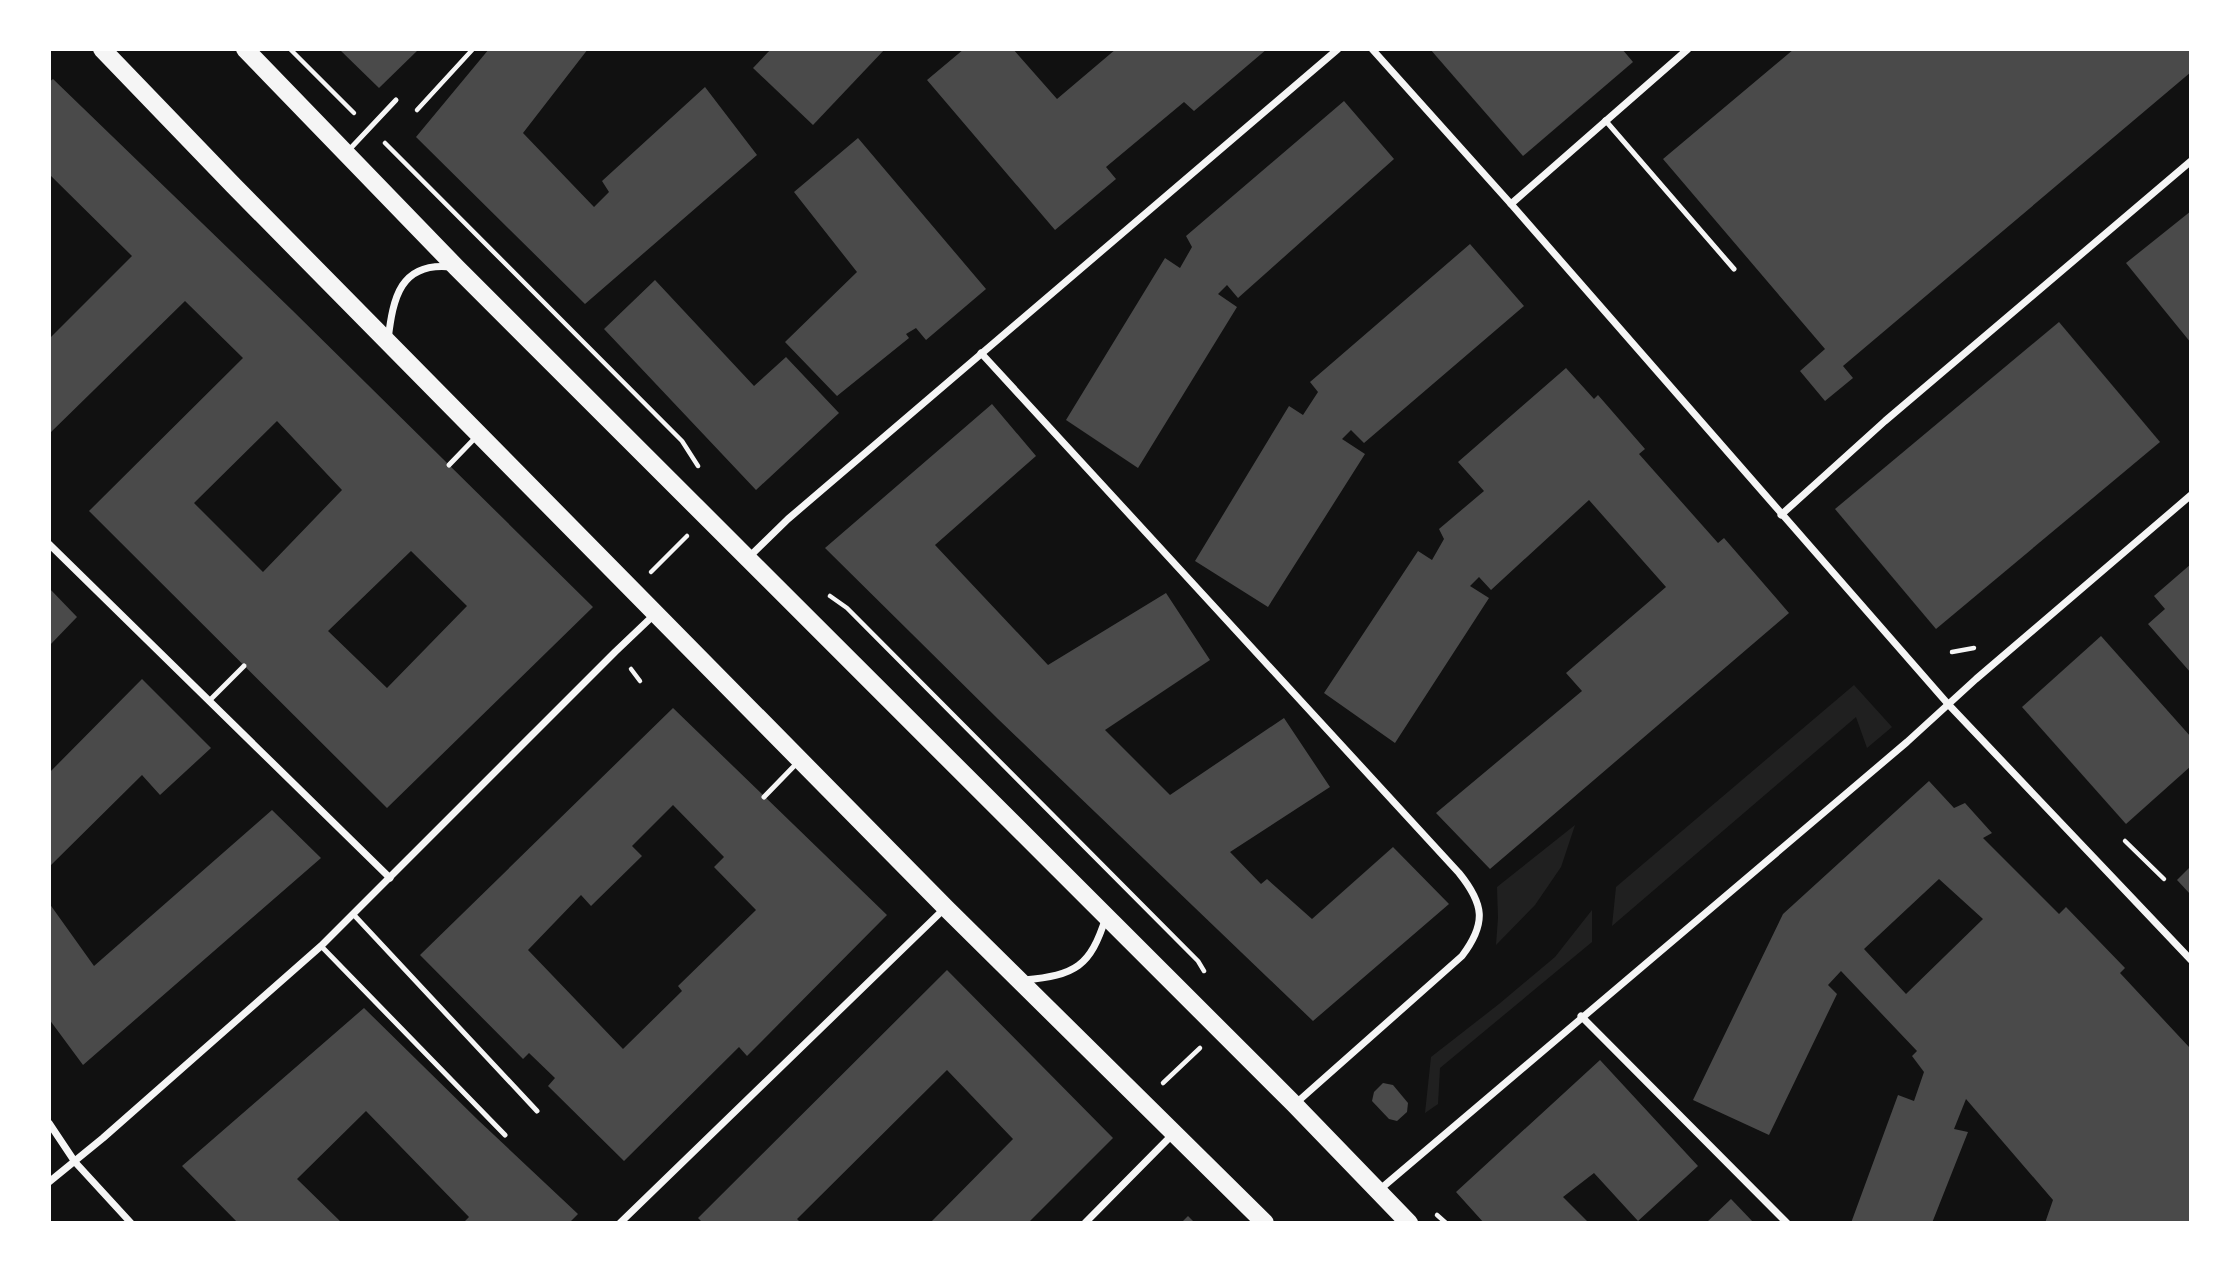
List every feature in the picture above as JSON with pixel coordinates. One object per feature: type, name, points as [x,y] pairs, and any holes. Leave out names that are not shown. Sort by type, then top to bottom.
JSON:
[{"type":"main road","points":[[102,49],[946,908],[1265,1223]]},
{"type":"main road","points":[[245,49],[456,267],[1294,1104],[1409,1223]]},
{"type":"street","points":[[747,559],[788,519],[1338,49]]},
{"type":"street","points":[[1372,49],[1948,704],[2191,960]]},
{"type":"street","points":[[1511,204],[1688,49]]},
{"type":"street","points":[[1781,515],[1885,421],[2191,161]]},
{"type":"street","points":[[388,340],[392,311],[407,277],[423,269],[456,267]]},
{"type":"street","points":[[981,354],[1459,873],[1477,900],[1480,915],[1478,933],[1451,967],[1294,1104]]},
{"type":"street","points":[[1377,1191],[1907,742],[2191,495]]},
{"type":"street","points":[[49,544],[390,878]]},
{"type":"street","points":[[49,1182],[321,946],[656,613]]},
{"type":"street","points":[[620,1223],[946,908]]},
{"type":"street","points":[[1020,980],[1051,976],[1076,967],[1091,954],[1097,944],[1106,916]]},
{"type":"street","points":[[1581,1016],[1787,1223]]},
{"type":"street","points":[[49,1123],[75,1162],[131,1223]]},
{"type":"street","points":[[1085,1223],[1173,1134]]},
{"type":"lane","points":[[345,154],[396,100]]},
{"type":"lane","points":[[1605,120],[1734,269]]},
{"type":"lane","points":[[449,465],[480,434]]},
{"type":"lane","points":[[209,701],[244,666]]},
{"type":"lane","points":[[764,797],[800,760]]},
{"type":"lane","points":[[354,915],[537,1111]]},
{"type":"lane","points":[[321,946],[505,1135]]},
{"type":"path","points":[[290,49],[682,442],[703,472]]},
{"type":"path","points":[[413,116],[472,49]]},
{"type":"path","points":[[650,572],[690,532]]},
{"type":"path","points":[[628,666],[640,681]]},
{"type":"path","points":[[2124,841],[2164,879]]},
{"type":"path","points":[[1160,1086],[1200,1048]]},
{"type":"shaded area","points":[[1854,685],[1892,727],[1867,748],[1856,717],[1612,926],[1616,887]]},
{"type":"shaded area","points":[[1575,825],[1561,867],[1535,905],[1496,945],[1497,887]]},
{"type":"shaded area","points":[[1592,910],[1592,942],[1440,1068],[1438,1104],[1425,1113],[1431,1057],[1555,957]]},
{"type":"building","points":[[339,49],[419,49],[379,88]]},
{"type":"building","points":[[489,49],[588,49],[523,133],[594,207],[609,192],[602,181],[705,87],[757,155],[585,304],[416,137]]},
{"type":"building","points":[[771,49],[885,49],[813,125],[753,68]]},
{"type":"building","points":[[964,49],[1013,49],[1057,99],[1116,49],[1267,49],[1194,111],[1184,102],[1106,167],[1116,179],[1055,230],[927,80]]},
{"type":"building","points":[[1430,49],[1622,49],[1633,62],[1523,156]]},
{"type":"building","points":[[1794,49],[2191,49],[2191,72],[1843,366],[1853,378],[1825,401],[1800,371],[1825,349],[1663,159]]},
{"type":"building","points":[[53,79],[593,607],[387,808],[89,511],[243,358],[185,301],[49,434],[49,339],[132,256],[49,174],[49,82]],"holes":[[[277,421],[342,490],[263,572],[194,503]],[[411,551],[467,606],[387,688],[328,631]]]},
{"type":"building","points":[[1344,101],[1394,159],[1238,298],[1227,285],[1218,294],[1237,307],[1138,468],[1066,420],[1165,258],[1180,268],[1192,247],[1186,236]]},
{"type":"building","points":[[858,138],[986,289],[926,340],[916,328],[906,334],[909,338],[837,396],[785,342],[857,272],[794,192]]},
{"type":"building","points":[[2191,211],[2191,343],[2126,263]]},
{"type":"building","points":[[1470,244],[1524,306],[1364,443],[1351,430],[1342,439],[1365,454],[1268,607],[1195,561],[1289,406],[1303,415],[1318,392],[1310,382]]},
{"type":"building","points":[[655,280],[754,386],[786,357],[839,413],[756,490],[604,329]]},
{"type":"building","points":[[2059,322],[2160,442],[1936,629],[1835,509]]},
{"type":"building","points":[[1566,368],[1594,399],[1598,395],[1645,449],[1639,454],[1718,543],[1724,538],[1789,613],[1490,869],[1436,813],[1582,691],[1566,673],[1666,587],[1589,500],[1491,590],[1479,577],[1470,586],[1489,598],[1395,743],[1324,693],[1418,551],[1432,560],[1444,539],[1439,529],[1484,491],[1458,462]]},
{"type":"building","points":[[992,404],[1036,456],[935,545],[1048,665],[1166,593],[1210,660],[1105,730],[1170,795],[1284,718],[1330,787],[1230,852],[1261,884],[1267,879],[1312,919],[1393,847],[1449,904],[1313,1021],[998,719],[825,548]]},
{"type":"building","points":[[2191,564],[2191,673],[2148,624],[2165,609],[2154,596]]},
{"type":"building","points":[[49,588],[77,617],[49,646]]},
{"type":"building","points":[[2101,636],[2191,737],[2191,766],[2126,824],[2022,707]]},
{"type":"building","points":[[142,679],[211,748],[160,795],[142,775],[49,867],[49,773]]},
{"type":"building","points":[[673,708],[887,915],[747,1056],[739,1047],[624,1161],[548,1086],[555,1078],[529,1053],[523,1059],[420,955]],"holes":[[[673,805],[724,857],[714,867],[756,910],[678,986],[682,991],[623,1049],[528,950],[581,895],[591,906],[642,856],[632,846]]]},
{"type":"building","points":[[1929,781],[1954,808],[1965,803],[1992,833],[1983,838],[2059,914],[2066,907],[2125,968],[2120,973],[2189,1047],[2191,1044],[2191,1223],[2045,1223],[2053,1200],[1966,1099],[1954,1129],[1968,1132],[1932,1223],[1851,1223],[1898,1095],[1914,1101],[1924,1072],[1912,1056],[1917,1051],[1841,971],[1828,985],[1837,994],[1769,1135],[1693,1100],[1783,914]],"holes":[[[1939,879],[1983,919],[1906,994],[1864,949]]]},
{"type":"building","points":[[272,810],[321,858],[83,1065],[49,1019],[49,903],[94,966]]},
{"type":"building","points":[[2191,866],[2191,895],[2177,880]]},
{"type":"building","points":[[947,970],[1113,1138],[1028,1223],[930,1223],[1013,1139],[947,1070],[797,1219],[801,1223],[703,1223],[698,1218]]},
{"type":"building","points":[[364,1008],[578,1214],[569,1223],[463,1223],[469,1217],[366,1111],[297,1179],[342,1223],[238,1223],[182,1166]]},
{"type":"building","points":[[1600,1060],[1698,1166],[1638,1221],[1594,1173],[1563,1197],[1589,1223],[1484,1223],[1456,1192]]},
{"type":"building","points":[[1383,1083],[1393,1085],[1408,1103],[1407,1112],[1397,1121],[1389,1119],[1372,1101],[1374,1092]]},
{"type":"building","points":[[1731,1199],[1754,1223],[1706,1223]]},
{"type":"building","points":[[1188,1216],[1195,1223],[1181,1223]]}]
